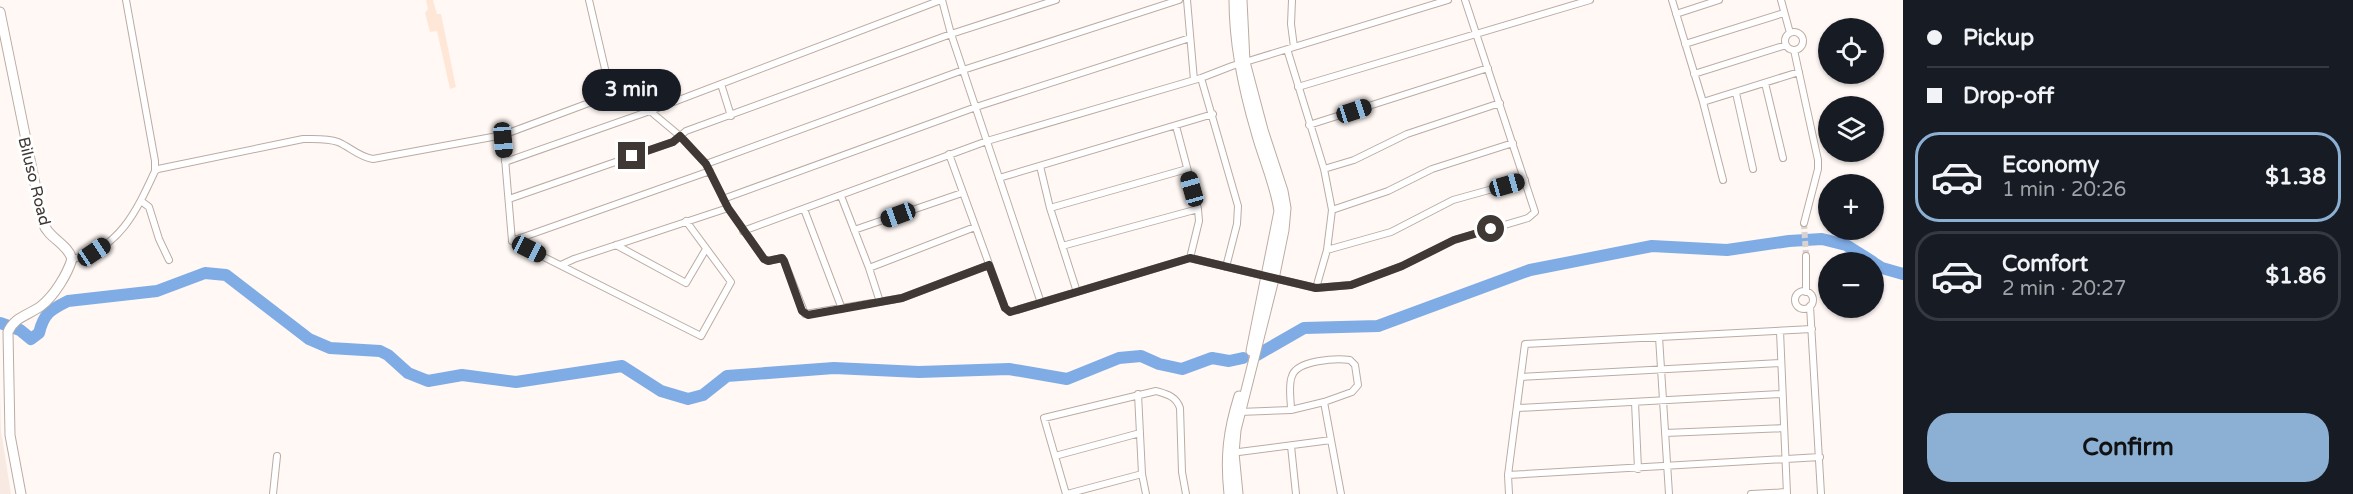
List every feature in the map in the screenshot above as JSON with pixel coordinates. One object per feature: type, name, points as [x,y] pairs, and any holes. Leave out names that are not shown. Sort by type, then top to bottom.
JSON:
[{"type":"street","points":[[21,494],[10,435],[10,328],[42,305],[63,279],[72,259],[87,256],[115,238],[130,221],[155,171],[126,0]]},
{"type":"street","points":[[155,171],[159,168],[303,139],[336,141],[366,158],[373,159],[503,135],[605,97],[609,92],[589,0]]},
{"type":"street","points":[[505,162],[650,111],[941,0],[1041,303]]},
{"type":"street","points":[[509,199],[673,142],[686,131],[951,34],[1056,0]]},
{"type":"street","points":[[706,164],[963,70],[1179,0]]},
{"type":"street","points":[[1187,0],[1190,38],[1198,79],[1213,114],[1238,206],[1237,224],[1226,267]]},
{"type":"street","points":[[1229,494],[1230,453],[1237,412],[1255,349],[1270,278],[1279,211],[1275,190],[1256,132],[1242,63],[1234,0]]},
{"type":"street","points":[[1242,0],[1242,63]]},
{"type":"street","points":[[1292,0],[1291,24],[1294,47]]},
{"type":"street","points":[[743,231],[987,141],[1198,79],[1242,63],[1448,0]]},
{"type":"street","points":[[950,154],[962,193],[1005,308],[1010,312],[1190,258],[1316,288],[1363,281],[1454,240],[1528,218],[1535,209],[1465,0]]},
{"type":"street","points":[[1298,87],[1590,0]]},
{"type":"street","points":[[1672,0],[1703,102],[1723,180]]},
{"type":"street","points":[[1676,14],[1719,0]]},
{"type":"street","points":[[1781,0],[1790,33]]},
{"type":"street","name":"Biluso Road","points":[[0,12],[42,223],[45,231],[69,252],[72,259]]},
{"type":"street","points":[[1685,44],[1784,13]]},
{"type":"street","points":[[1786,45],[1786,36],[1790,33]]},
{"type":"street","points":[[1790,33],[1800,34],[1803,41],[1800,48],[1794,50]]},
{"type":"street","points":[[723,199],[976,107],[1190,38]]},
{"type":"street","points":[[1694,74],[1786,45],[1794,50],[1818,160],[1818,169],[1804,223]]},
{"type":"street","points":[[1287,49],[1324,169],[1332,210],[1327,250],[1316,288]]},
{"type":"street","points":[[1309,125],[1488,68]]},
{"type":"street","points":[[1703,102],[1799,72]]},
{"type":"street","points":[[1765,83],[1783,158]]},
{"type":"street","points":[[721,84],[731,116]]},
{"type":"street","points":[[1736,93],[1753,169]]},
{"type":"street","points":[[1324,169],[1354,160],[1407,134],[1500,104]]},
{"type":"street","points":[[650,111],[680,136],[706,164],[728,208],[766,260],[778,258],[784,261],[805,314],[902,298],[989,265]]},
{"type":"street","points":[[999,178],[1213,114]]},
{"type":"street","points":[[1176,126],[1198,209],[1198,221],[1190,258]]},
{"type":"street","points":[[503,135],[512,241]]},
{"type":"street","points":[[1332,210],[1388,191],[1432,169],[1513,143]]},
{"type":"street","points":[[1040,166],[1050,208],[1077,292]]},
{"type":"street","points":[[1050,208],[1187,169]]},
{"type":"street","points":[[512,241],[710,171]]},
{"type":"street","points":[[1327,250],[1391,232],[1453,200],[1525,180]]},
{"type":"street","points":[[854,230],[962,193]]},
{"type":"street","points":[[841,196],[880,302]]},
{"type":"street","points":[[141,201],[149,207],[159,239],[169,260]]},
{"type":"street","points":[[561,265],[728,208]]},
{"type":"street","points":[[804,209],[842,309]]},
{"type":"street","points":[[1062,246],[1198,209]]},
{"type":"street","points":[[512,241],[701,336],[731,282],[686,221]]},
{"type":"street","points":[[869,268],[975,227]]},
{"type":"street","points":[[616,245],[686,283],[706,249]]},
{"type":"street","points":[[1806,256],[1806,292]]},
{"type":"street","points":[[1810,306],[1800,308],[1795,301],[1799,293],[1806,292],[1813,300],[1810,306],[1821,494]]},
{"type":"street","points":[[1509,494],[1508,475],[1525,344],[1812,329]]},
{"type":"street","points":[[1751,494],[1787,493],[1780,330]]},
{"type":"street","points":[[1659,337],[1669,494]]},
{"type":"street","points":[[1237,412],[1291,410],[1352,393],[1358,385],[1355,365],[1350,360],[1326,360],[1310,363],[1295,370],[1291,376],[1291,410]]},
{"type":"street","points":[[1521,377],[1781,363]]},
{"type":"street","points":[[1142,474],[1066,494],[1044,418],[1138,394],[1155,391],[1168,394],[1178,401],[1180,408],[1182,472],[1186,494]]},
{"type":"street","points":[[1138,394],[1142,474],[1146,494]]},
{"type":"street","points":[[1518,408],[1782,394]]},
{"type":"street","points":[[1324,402],[1341,494]]},
{"type":"street","points":[[1635,402],[1638,469]]},
{"type":"street","points":[[1665,434],[1784,428]]},
{"type":"street","points":[[1054,456],[1140,433]]},
{"type":"street","points":[[1230,453],[1331,440]]},
{"type":"street","points":[[1290,446],[1296,494]]},
{"type":"street","points":[[1230,453],[1238,494]]},
{"type":"street","points":[[273,494],[277,456]]},
{"type":"street","points":[[1508,475],[1820,457]]},
{"type":"shaded area","points":[[426,0],[433,0],[437,14],[441,14],[456,87],[450,89],[437,31],[430,32],[425,13],[428,9]]},
{"type":"shaded area","points":[[0,391],[1,431],[11,494],[0,494]]},
{"type":"waterway","points":[[1257,355],[1304,328],[1378,326],[1530,270],[1652,246],[1727,250],[1789,241],[1822,239],[1846,245],[1857,252]]},
{"type":"waterway","points":[[1884,269],[1903,274]]},
{"type":"waterway","points":[[0,323],[20,330],[31,339],[39,333],[49,313],[68,301],[157,291],[205,273],[226,275],[309,339],[330,348],[380,351],[408,373],[428,381],[462,375],[516,382],[622,366],[661,391],[688,399],[703,395],[727,376],[834,368],[919,372],[1009,369],[1067,379],[1119,358],[1141,356],[1159,364],[1182,369],[1212,358],[1229,361],[1243,358]]},
{"type":"tunnel","points":[[1804,223],[1806,256]]},
{"type":"route","points":[[632,156],[673,142],[680,136],[706,164],[728,208],[764,259],[768,261],[782,258],[802,311],[808,315],[902,298],[989,265],[1005,308],[1010,312],[1190,258],[1316,288],[1351,285],[1402,266],[1454,240],[1491,229]]}]
